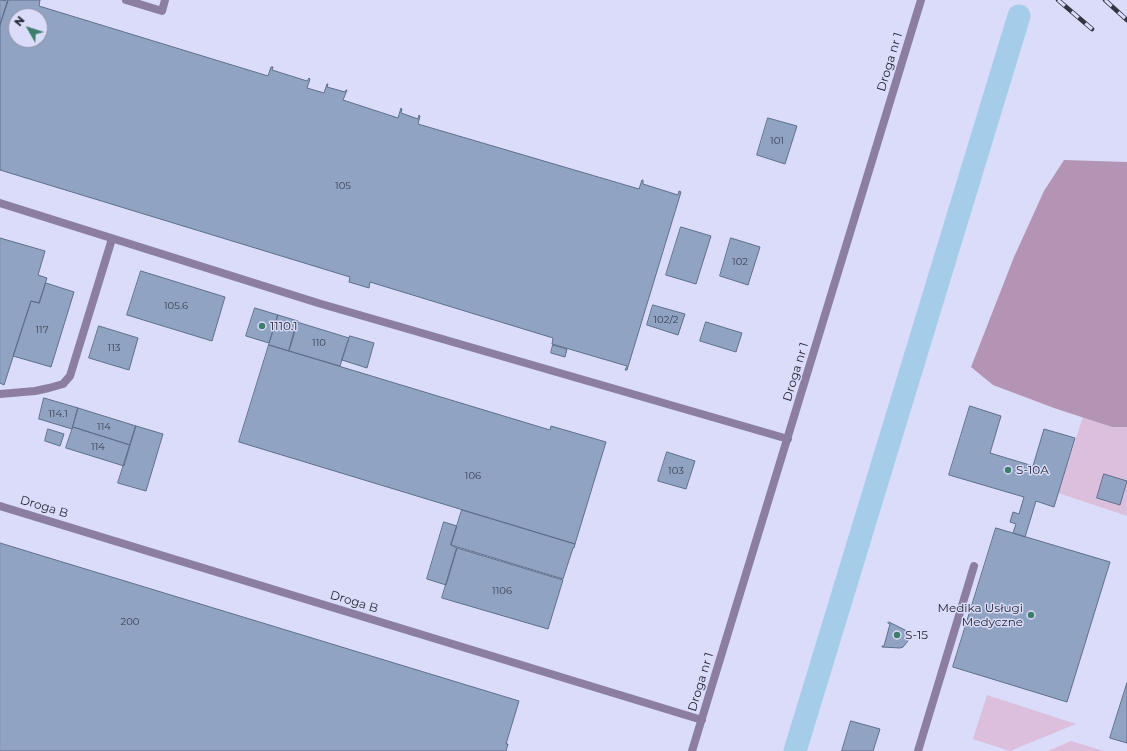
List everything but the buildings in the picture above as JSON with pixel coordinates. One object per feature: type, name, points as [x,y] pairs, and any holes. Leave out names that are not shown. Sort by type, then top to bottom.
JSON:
[{"type":"lane","points":[[126,0],[162,11],[165,0]]},
{"type":"lane","name":"Droga nr 1","points":[[692,751],[921,0]]},
{"type":"lane","points":[[0,203],[318,303],[788,439]]},
{"type":"lane","points":[[0,394],[35,391],[64,384],[70,376],[112,239]]},
{"type":"lane","name":"Droga B","points":[[0,506],[702,720]]},
{"type":"lane","points":[[918,751],[974,566]]},
{"type":"shaded area","points":[[1064,160],[1127,162],[1127,427],[1112,427],[1054,408],[993,385],[971,367],[1014,257],[1044,191]]},
{"type":"shaded area","points":[[1083,417],[1111,427],[1127,427],[1127,516],[1058,493]]},
{"type":"shaded area","points":[[987,695],[1076,724],[1010,751],[973,739]]},
{"type":"shaded area","points":[[1071,741],[1104,751],[1048,751]]},
{"type":"waterway","points":[[795,751],[1019,16]]},
{"type":"railway","points":[[1058,0],[1092,29]]},
{"type":"railway","points":[[1105,0],[1127,20]]},
{"type":"place","name":"1110.1","points":[[262,326]]},
{"type":"place","name":"S-10A","points":[[1008,470]]},
{"type":"place","name":"Medika Usługi Medyczne","points":[[1031,615]]},
{"type":"place","name":"S-15","points":[[897,635]]}]
